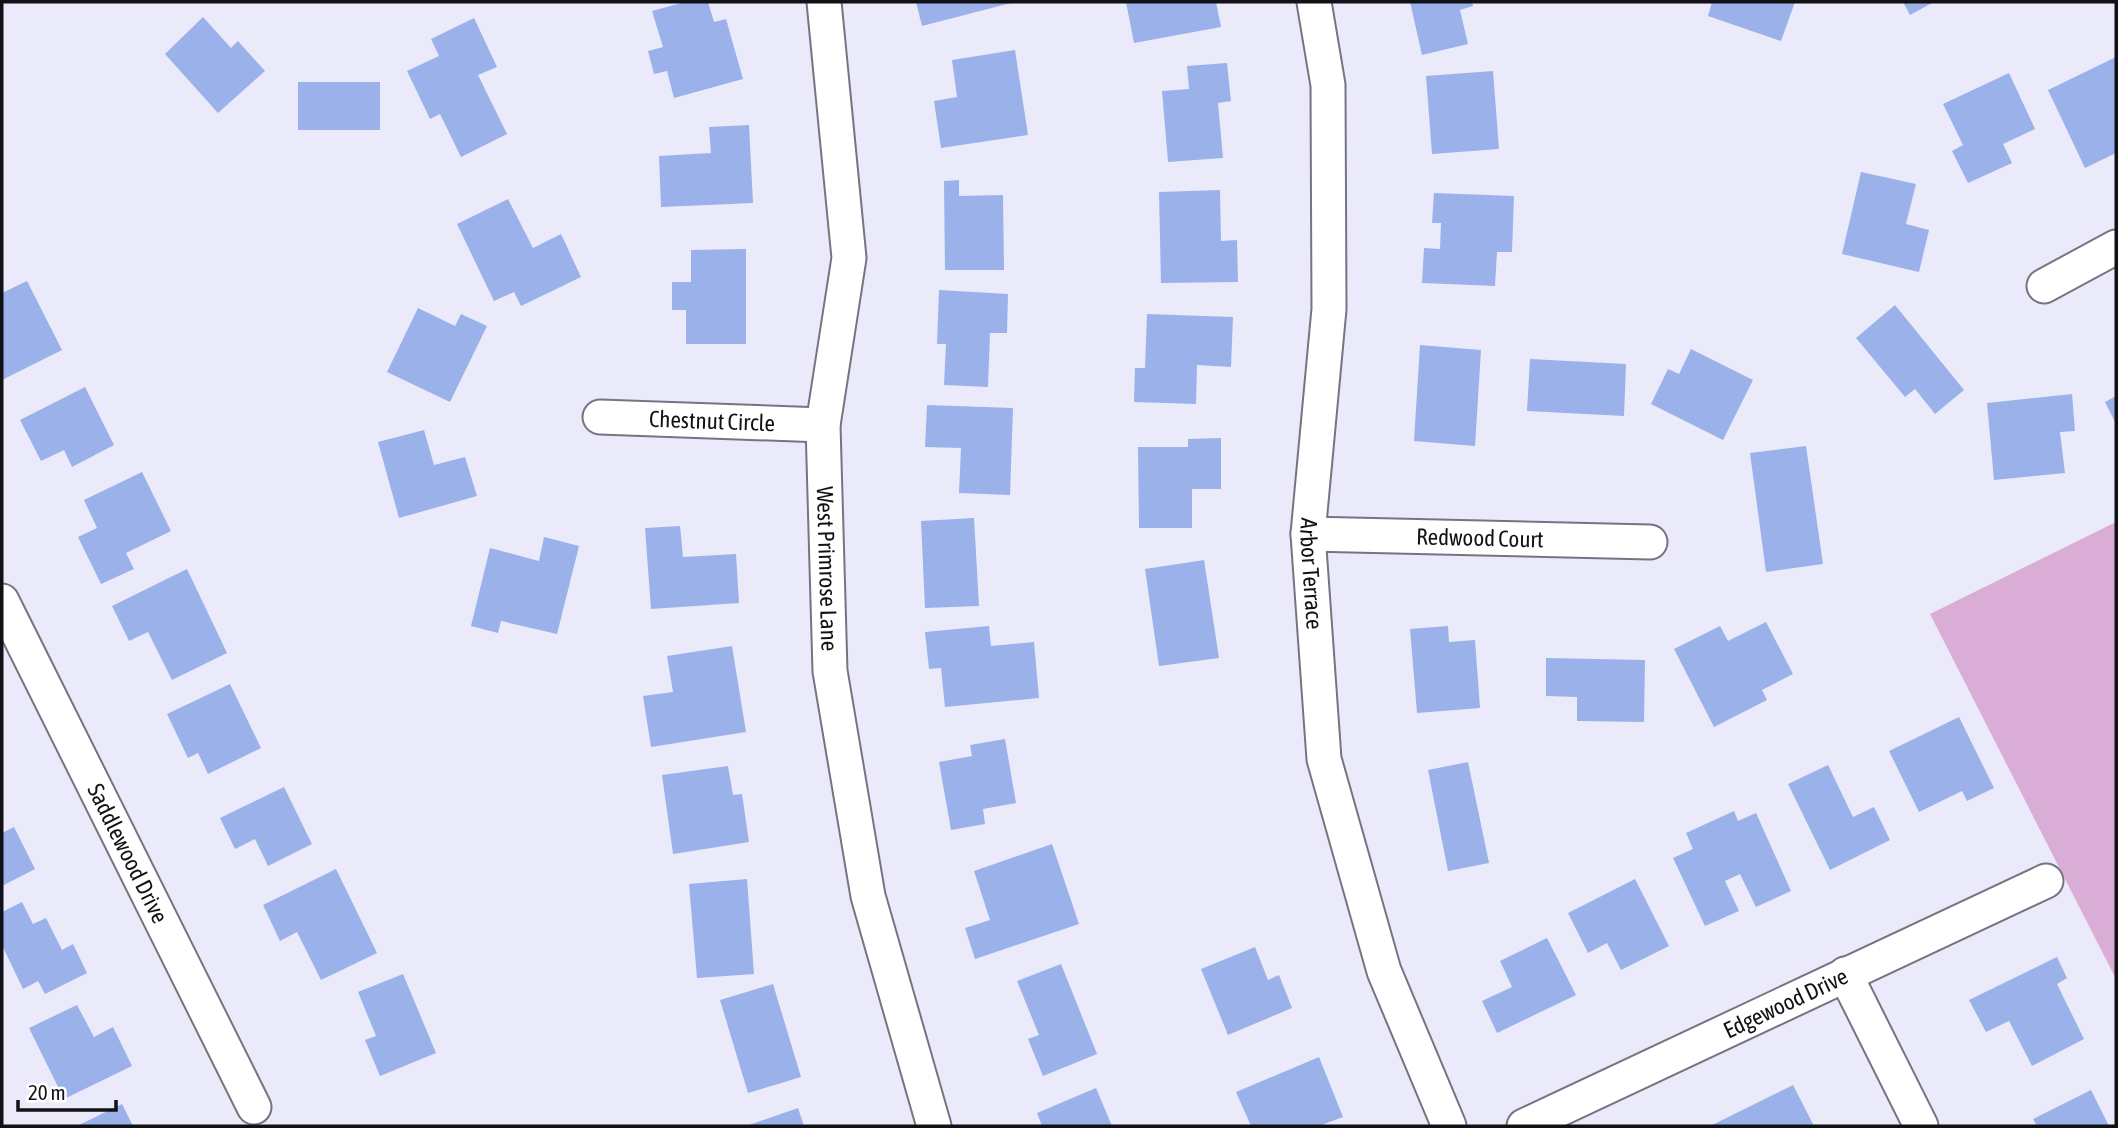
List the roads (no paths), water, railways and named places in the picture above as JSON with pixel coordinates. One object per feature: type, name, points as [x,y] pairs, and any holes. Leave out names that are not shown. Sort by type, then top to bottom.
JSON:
[{"type":"street","name":"West Primrose Lane","points":[[824,2],[849,258],[823,425],[832,684],[868,896],[934,1126]]},
{"type":"street","name":"Arbor Terrace","points":[[1314,2],[1328,85],[1329,309],[1308,534],[1324,759],[1384,971],[1449,1126]]},
{"type":"street","points":[[2043,286],[2116,247]]},
{"type":"street","name":"Chestnut Circle","points":[[600,417],[823,425]]},
{"type":"street","name":"Redwood Court","points":[[1308,534],[1650,542]]},
{"type":"street","name":"Saddlewood Drive","points":[[2,601],[254,1107]]},
{"type":"street","name":"Edgewood Drive","points":[[1524,1126],[2046,881]]},
{"type":"street","points":[[1846,974],[1921,1126]]}]
